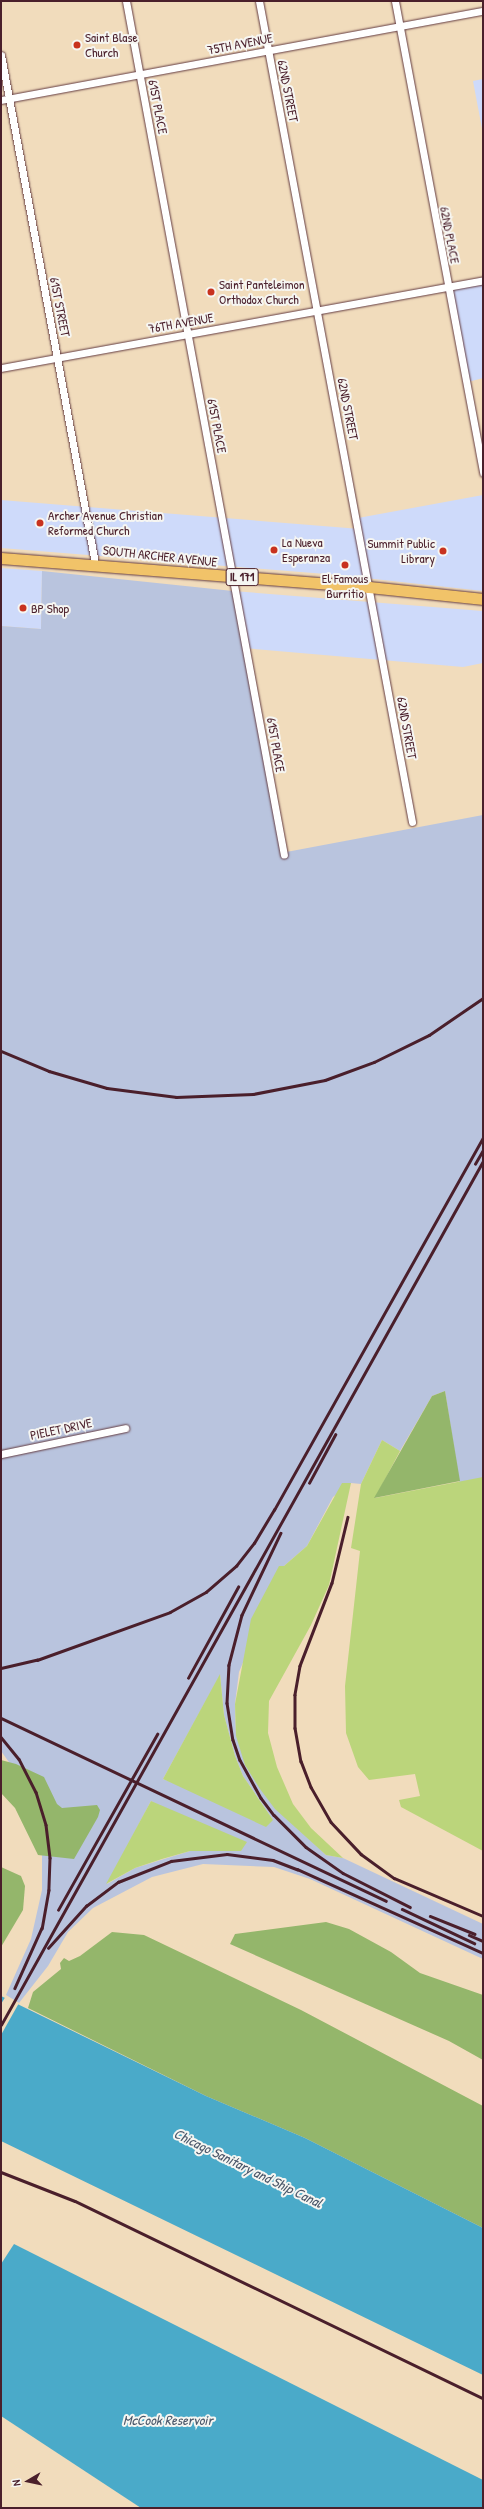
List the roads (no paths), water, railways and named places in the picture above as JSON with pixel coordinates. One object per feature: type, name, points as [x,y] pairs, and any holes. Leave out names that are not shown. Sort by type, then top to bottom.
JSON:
[{"type":"main road","name":"SOUTH ARCHER AVENUE","points":[[1,558],[95,563],[233,577],[369,586],[483,599]]},
{"type":"street","name":"61ST PLACE","points":[[126,1],[284,855]]},
{"type":"street","name":"62ND STREET","points":[[259,1],[412,822]]},
{"type":"street","name":"62ND PLACE","points":[[395,1],[483,473]]},
{"type":"street","name":"75TH AVENUE","points":[[1,100],[483,11]]},
{"type":"street","name":"61ST STREET","points":[[1,55],[95,563]]},
{"type":"street","name":"76TH AVENUE","points":[[1,368],[483,280]]},
{"type":"street","name":"PIELET DRIVE","points":[[1,1454],[125,1428]]},
{"type":"water","name":"Chicago Sanitary and Ship Canal","points":[[1,1996],[206,2096],[305,2138],[483,2228],[483,2375],[1,2141]]},
{"type":"water","name":"McCook Reservoir","points":[[14,2244],[483,2480],[483,2508],[141,2508],[1,2416],[1,2264]]},
{"type":"railway","points":[[1,1051],[49,1071],[107,1088],[176,1097],[253,1094],[325,1080],[374,1062],[429,1035],[483,998]]},
{"type":"railway","points":[[1,1668],[37,1660],[170,1612],[206,1592],[236,1566],[254,1543],[274,1510],[483,1137]]},
{"type":"railway","points":[[475,1164],[483,1150]]},
{"type":"railway","points":[[1,2025],[483,1161]]},
{"type":"railway","points":[[309,1483],[335,1435]]},
{"type":"railway","points":[[348,1517],[332,1583],[300,1666],[295,1695],[295,1728],[301,1761],[311,1787],[331,1822],[361,1854],[394,1878],[483,1916]]},
{"type":"railway","points":[[281,1533],[242,1615],[229,1665],[227,1703],[233,1740],[240,1760],[261,1798],[274,1815],[306,1847],[343,1873],[410,1907]]},
{"type":"railway","points":[[188,1678],[238,1587]]},
{"type":"railway","points":[[1,1718],[386,1901]]},
{"type":"railway","points":[[58,1910],[157,1734]]},
{"type":"railway","points":[[1,1737],[19,1759],[36,1792],[46,1825],[50,1858],[49,1890],[42,1928],[15,1988]]},
{"type":"railway","points":[[48,1948],[86,1906],[118,1882],[171,1861],[227,1854],[273,1860],[297,1869],[483,1953]]},
{"type":"railway","points":[[402,1909],[474,1943]]},
{"type":"railway","points":[[430,1916],[475,1934]]},
{"type":"railway","points":[[469,1935],[483,1941]]},
{"type":"railway","points":[[1,2172],[75,2201],[483,2398]]},
{"type":"place","name":"Saint Blase Church","points":[[77,45]]},
{"type":"place","name":"Saint Panteleimon Orthodox Church","points":[[211,292]]},
{"type":"place","name":"Archer Avenue Christian Reformed Church","points":[[40,523]]},
{"type":"place","name":"La Nueva Esperanza","points":[[274,550]]},
{"type":"place","name":"Summit Public Library","points":[[443,551]]},
{"type":"place","name":"El Famous Burritio","points":[[345,565]]},
{"type":"place","name":"BP Shop","points":[[23,608]]}]
